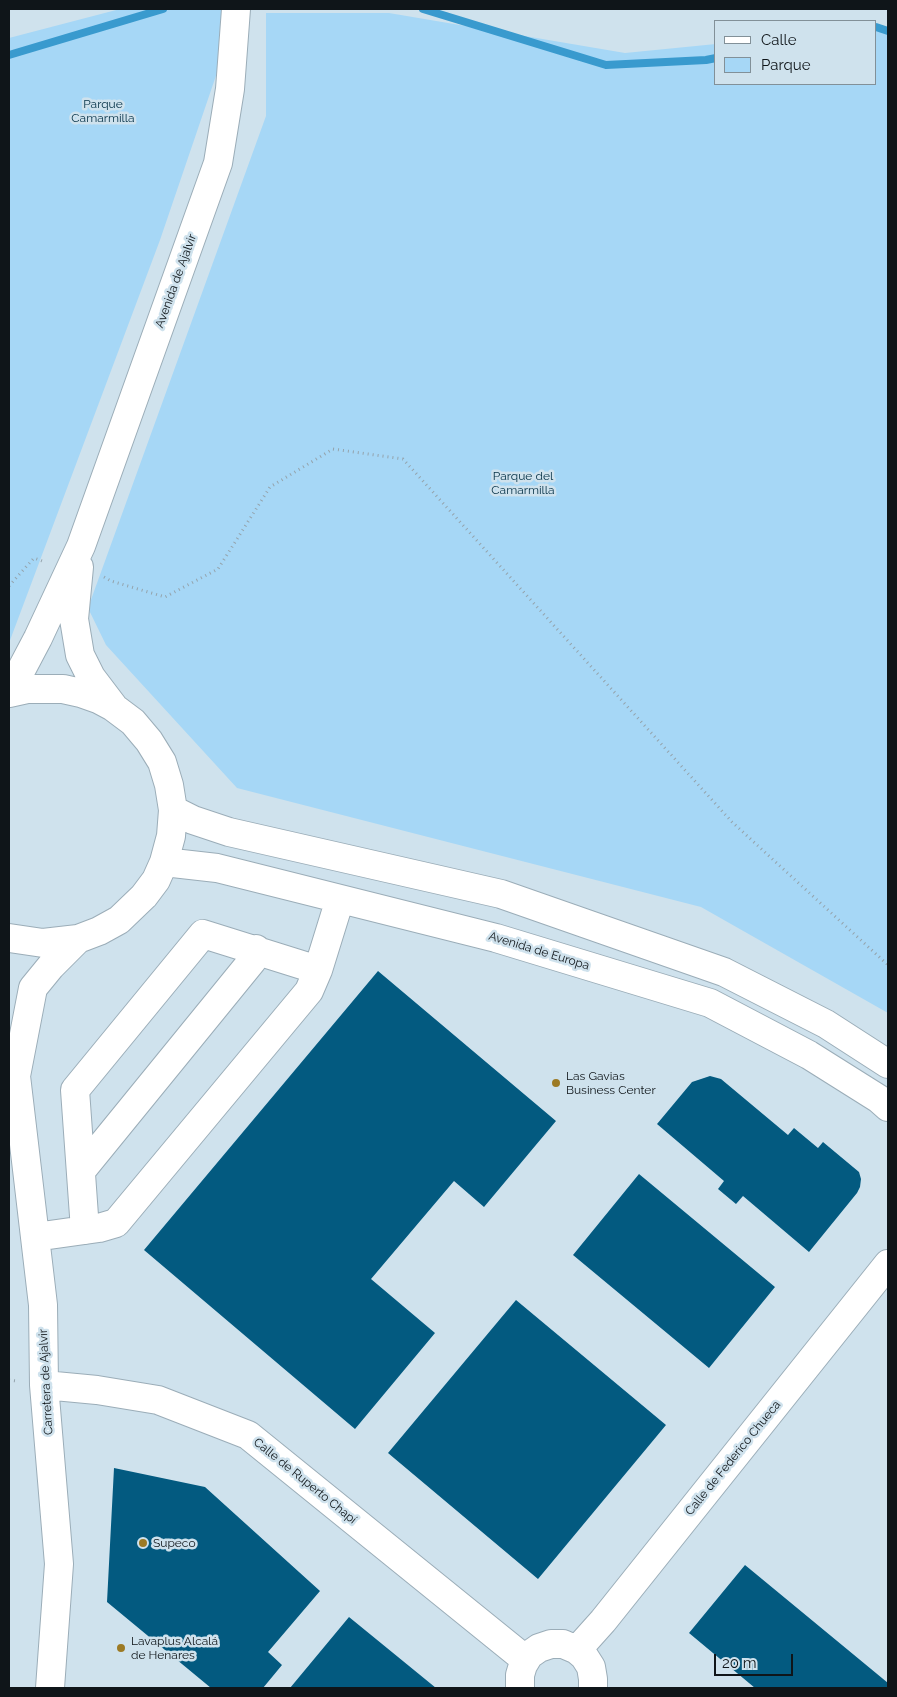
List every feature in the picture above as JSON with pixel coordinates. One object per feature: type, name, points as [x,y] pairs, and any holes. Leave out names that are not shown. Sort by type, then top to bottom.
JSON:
[{"type":"street","name":"Avenida de Ajalvir","points":[[9,693],[38,638],[81,546],[218,163],[230,89],[236,11]]},
{"type":"street","name":"Avenida de Ajalvir","points":[[81,546],[74,619],[80,655],[91,677],[114,707]]},
{"type":"street","points":[[9,693],[26,689],[63,689],[81,692],[114,707],[133,722],[149,741],[162,762],[169,785],[173,810],[171,836],[164,862],[156,880],[144,896],[119,920],[99,931],[78,939],[43,943],[9,938]]},
{"type":"street","points":[[173,810],[193,820],[229,832],[501,894],[724,972],[826,1024],[888,1064]]},
{"type":"street","name":"Avenida de Europa","points":[[164,862],[217,868],[496,938],[710,1003],[809,1055],[888,1107]]},
{"type":"street","points":[[35,1237],[99,1228],[116,1223],[309,990],[318,970],[340,899]]},
{"type":"street","points":[[86,1230],[76,1090],[203,934],[256,949],[318,970]]},
{"type":"street","name":"Carretera de Ajalvir","points":[[50,1688],[59,1564],[44,1384],[43,1304],[13,1066],[34,988],[51,966],[78,939]]},
{"type":"street","points":[[81,1171],[252,961],[256,949]]},
{"type":"street","name":"Calle de Federico Chueca","points":[[577,1650],[886,1272]]},
{"type":"street","name":"Calle de Ruperto Chapí","points":[[44,1384],[158,1400],[248,1435],[526,1660]]},
{"type":"street","points":[[520,1688],[522,1665],[530,1655],[540,1648],[551,1644],[563,1644],[577,1650],[591,1666],[594,1679],[593,1688]]},
{"type":"path","points":[[81,546],[96,572],[111,581],[165,597],[218,569],[270,487],[333,449],[403,459],[732,822],[888,964]]},
{"type":"path","points":[[9,586],[34,558],[69,571]]},
{"type":"green space","name":"Parque Camarmilla","points":[[120,9],[224,9],[237,14],[160,240],[9,643],[9,38]]},
{"type":"green space","name":"Parque del Camarmilla","points":[[266,13],[389,13],[625,53],[714,44],[714,85],[877,85],[877,29],[888,28],[888,1013],[701,907],[237,788],[106,645],[88,608],[266,116]]},
{"type":"building","points":[[378,971],[556,1121],[484,1207],[454,1181],[371,1279],[435,1333],[355,1429],[144,1250]]},
{"type":"building","points":[[710,1076],[721,1079],[788,1135],[794,1128],[818,1148],[823,1142],[859,1172],[861,1179],[857,1193],[809,1252],[743,1196],[736,1204],[718,1189],[724,1181],[657,1124],[692,1082]]},
{"type":"building","points":[[639,1174],[775,1287],[709,1368],[573,1255]]},
{"type":"building","points":[[516,1300],[666,1425],[538,1579],[388,1453]]},
{"type":"building","points":[[114,1468],[205,1487],[320,1591],[268,1652],[282,1665],[263,1688],[211,1688],[107,1602]]},
{"type":"building","points":[[745,1565],[888,1683],[888,1688],[755,1688],[689,1633]]},
{"type":"building","points":[[349,1617],[436,1688],[290,1688]]},
{"type":"waterway","points":[[9,55],[163,9]]},
{"type":"waterway","points":[[423,9],[606,65],[714,58]]},
{"type":"waterway","points":[[877,27],[888,31]]},
{"type":"place","name":"Las Gavias Business Center","points":[[556,1083]]},
{"type":"place","name":"Supeco","points":[[143,1543]]},
{"type":"place","name":"Lavaplus Alcalá de Henares","points":[[121,1648]]}]
